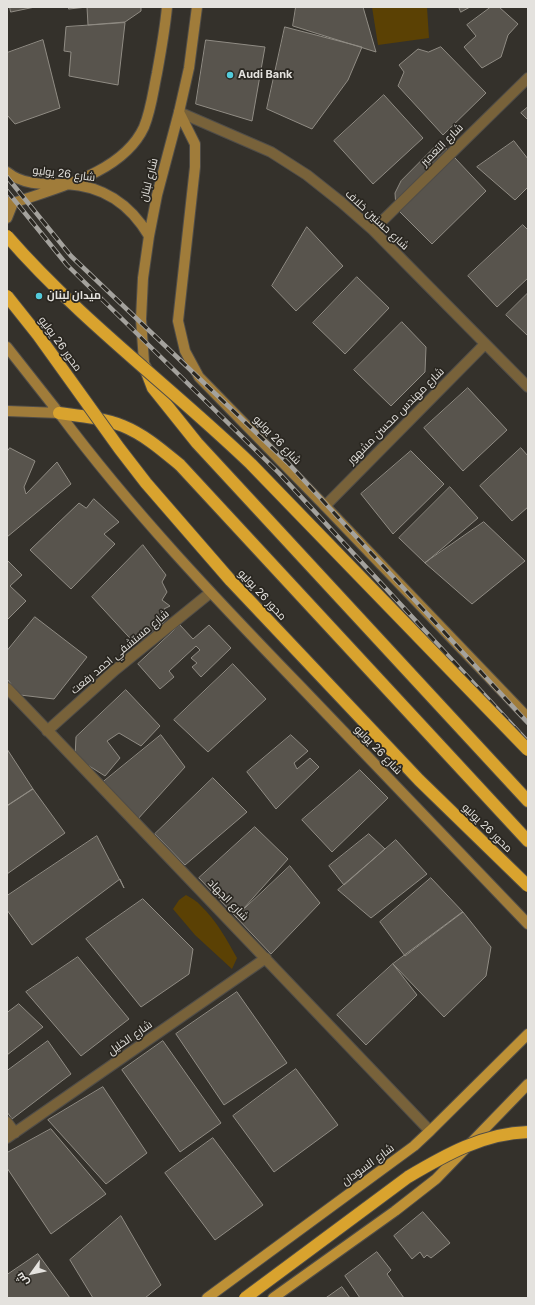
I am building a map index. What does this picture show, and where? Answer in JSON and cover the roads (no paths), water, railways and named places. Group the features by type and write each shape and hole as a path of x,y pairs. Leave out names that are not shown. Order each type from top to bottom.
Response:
{"highway":[{"path":"7,236 63,295 220,434 251,464 528,750"},
{"name":"محور 26 يوليو","path":"7,296 38,335 146,483 230,582 420,780 528,886"},
{"path":"144,362 153,388 197,443 528,801"},
{"path":"59,413 95,418 124,426 153,443 180,465 528,841"},
{"path":"244,1298 408,1177 431,1163 474,1142 514,1133 528,1132"}],"main road":[{"path":"7,218 10,203 67,184 96,172 124,154 135,141 143,128 151,106 166,23 167,7"},
{"name":"شارع لبنان","path":"144,362 141,319 143,278 149,236 157,195 189,68 197,7"},
{"name":"شارع 26 يوليو","path":"179,112 195,144 195,167 178,321 185,351 199,378 325,506 528,718"},
{"name":"شارع 26 يوليو","path":"7,172 23,181 45,184 67,184 96,189 110,195 132,213 149,236"},
{"name":"شارع 26 يوليو","path":"7,347 79,439 151,527 210,593 528,924"},
{"path":"7,411 59,413"},
{"name":"شارع السودان","path":"207,1298 397,1159 430,1131 528,1034"},
{"path":"274,1298 396,1211 436,1179 528,1084"}],"street":[{"name":"شارع التعمير","path":"373,230 528,78"},
{"name":"شارع حسنين خلاف","path":"179,112 271,152 313,180 341,202 373,230 528,387"},
{"name":"شارع مهندس محسن مشهور","path":"325,506 485,344"},
{"name":"شارع مستشفي احمد رفعت","path":"47,731 114,670 210,593"},
{"name":"شارع الجهاد","path":"7,688 430,1131"},
{"name":"شارع الخليل","path":"11,1136 266,958"},
{"path":"7,1122 11,1136"}],"railway":[{"path":"7,177 71,256 288,463 528,723"},
{"path":"7,191 67,265 279,473 528,742"}],"place":[{"name":"Audi Bank","path":"230,75"},
{"name":"ميدان لبنان","path":"39,296"}]}
